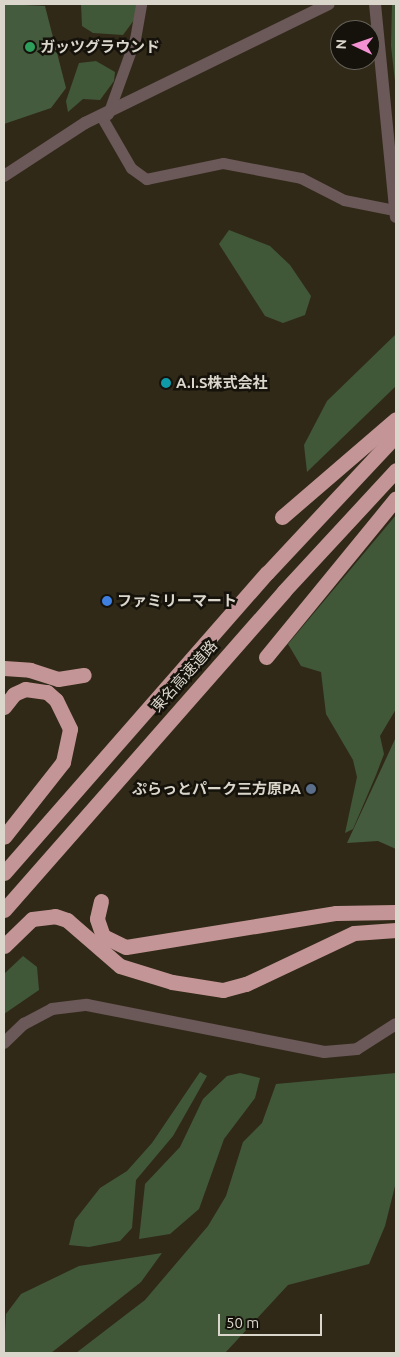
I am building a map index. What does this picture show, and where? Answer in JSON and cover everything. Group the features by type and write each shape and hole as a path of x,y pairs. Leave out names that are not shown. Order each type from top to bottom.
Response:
{"highway":[{"path":"282,517 396,419"},
{"name":"東名高速道路","path":"4,873 267,573 396,436"},
{"name":"東名高速道路","path":"4,910 277,598 396,470"},
{"path":"266,657 396,498"},
{"path":"4,668 30,670 58,679 84,675"},
{"path":"4,707 14,694 25,689 47,692 56,700 70,729 63,762 4,837"},
{"path":"101,901 97,919 103,936 126,947 336,913 396,912"},
{"path":"4,946 32,918 55,916 68,920 120,966 172,982 223,990 246,984 354,933 396,930"}],"street":[{"path":"105,115 128,62 142,4"},
{"path":"4,176 65,134 329,4"},
{"path":"105,115 132,168 146,179 223,163 300,178 344,200 395,214 375,4"},
{"path":"4,1043 24,1024 52,1009 87,1005 250,1037 340,1052 372,1043 396,1024"}],"green space":[{"name":"ガッツグラウンド","path":"4,4 45,6 66,88 51,108 4,124"},
{"path":"81,4 137,4 134,20 123,35 93,33 82,26"},
{"path":"392,4 396,4 396,90 391,46"},
{"path":"96,61 115,72 114,81 100,100 83,99 68,112 66,101 79,63"},
{"path":"229,230 270,246 290,265 311,296 305,315 283,323 265,316 219,244"},
{"path":"396,334 396,386 307,472 304,445 327,401"},
{"path":"396,515 396,709 380,736 384,754 376,775 353,829 345,833 357,777 353,760 326,714 321,672 301,666 288,644"},
{"path":"396,737 396,849 378,841 347,843"},
{"path":"23,956 37,967 39,990 4,1014 4,974"},
{"path":"200,1072 207,1076 173,1136 136,1180 132,1228 120,1241 89,1247 69,1245 75,1220 100,1188 127,1171 152,1143"},
{"path":"240,1073 260,1078 255,1098 224,1139 199,1209 170,1234 139,1239 145,1184 180,1147 203,1099 227,1076"},
{"path":"396,1073 396,1182 385,1226 369,1264 288,1285 225,1353 76,1353 145,1300 208,1226 226,1196 243,1142 262,1123 276,1084"},
{"path":"162,1253 141,1282 51,1353 4,1353 6,1314 21,1294 79,1266"}],"place":[{"name":"ガッツグラウンド","path":"30,47"},
{"name":"A.I.S株式会社","path":"166,383"},
{"name":"ファミリーマート","path":"107,601"},
{"name":"ぷらっとパーク三方原PA","path":"311,789"}]}
